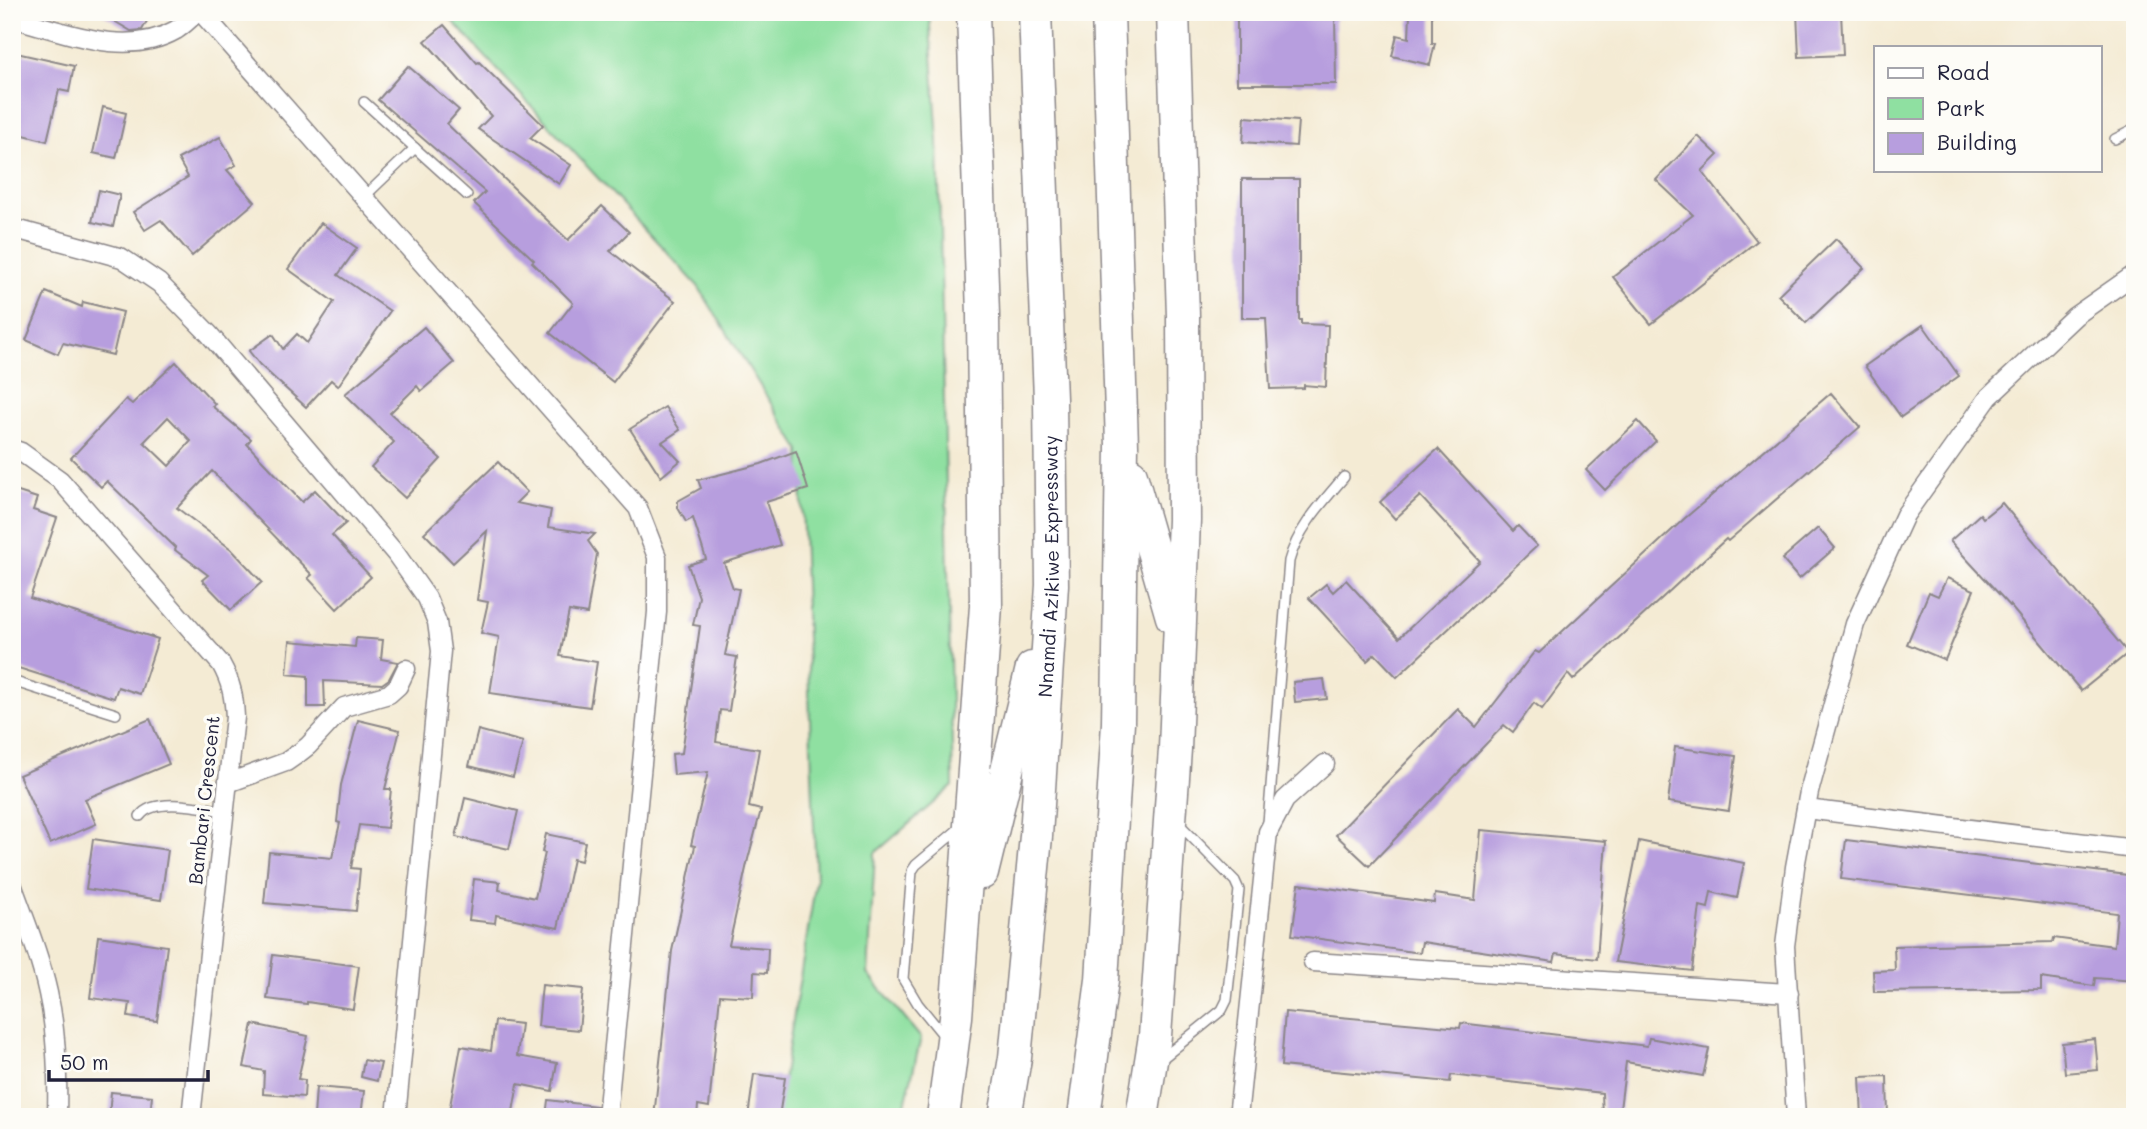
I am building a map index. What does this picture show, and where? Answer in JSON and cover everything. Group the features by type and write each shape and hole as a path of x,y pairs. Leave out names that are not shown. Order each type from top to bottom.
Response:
{"highway":[{"path":"943,1117 960,964 986,606 983,314 973,12"},
{"name":"Nnamdi Azikiwe Expressway","path":"1005,1117 1015,1058 1036,836 1052,585 1049,399 1035,12"},
{"path":"1084,1117 1102,980 1118,723 1122,445 1108,12"},
{"path":"1142,1117 1155,1035 1171,815 1184,520 1183,330 1172,12"},
{"path":"1122,445 1180,641"},
{"path":"960,964 1052,585"}],"street":[{"path":"12,18 121,43 145,42 177,29 199,12 638,508 657,557 657,612 607,1117"},
{"path":"12,228 122,258 159,283 209,334 348,495 396,554 427,598 437,622 441,651 396,1117"},
{"path":"1796,1117 1785,946 1806,809 1855,624 1905,514 1989,397 2075,316 2135,274"},
{"name":"Bambari Crescent","path":"12,449 21,452 60,480 221,664 234,695 235,717 191,1117"},
{"path":"228,783 286,762 309,746 344,707 394,691 406,669"},
{"path":"1238,1117 1268,831 1285,800 1325,764"},
{"path":"1806,809 2135,849"},
{"path":"12,884 20,927 48,993 58,1064 57,1117"},
{"path":"1313,962 1789,993"}],"lane":[{"path":"364,102 467,195"},
{"path":"2115,139 2135,129"},
{"path":"364,197 415,148"},
{"path":"1268,831 1289,561 1293,543 1301,529 1344,477"},
{"path":"12,681 116,714"},
{"path":"140,816 145,809 154,806 186,806 225,811"},
{"path":"1150,1069 1222,1010 1227,1000 1239,890 1236,881 1171,815"},
{"path":"953,1045 918,1004 903,979 912,871 971,819"}],"green space":[{"path":"444,12 929,12 938,141 953,786 875,853 868,974 921,1038 902,1117 777,1117 816,881 800,450 698,286"}],"building":[{"path":"99,12 152,12 142,30 131,31"},
{"path":"1237,12 1335,12 1336,84 1237,84"},
{"path":"1797,12 1841,12 1843,55 1799,57"},
{"path":"1410,15 1432,15 1432,43 1435,43 1430,65 1392,56 1397,35 1409,38"},
{"path":"444,25 477,63 543,125 530,138 571,165 559,184 478,129 491,116 425,41"},
{"path":"12,52 74,66 69,92 59,90 47,141 12,132"},
{"path":"408,66 459,110 447,124 568,240 602,206 629,232 610,251 675,301 613,382 550,333 573,303 532,262 534,260 474,203 485,192 378,100"},
{"path":"103,107 126,113 116,158 93,153"},
{"path":"1245,117 1298,121 1296,146 1243,142"},
{"path":"1698,136 1718,155 1702,171 1757,241 1651,324 1613,277 1693,215 1656,180"},
{"path":"220,137 236,165 227,170 255,202 192,256 161,220 145,230 133,212 188,177 178,159"},
{"path":"1242,179 1299,179 1299,320 1301,324 1328,325 1326,387 1304,385 1304,388 1270,389 1266,318 1242,318"},
{"path":"99,190 120,195 113,227 92,222"},
{"path":"321,223 357,248 338,275 390,311 338,386 331,380 306,407 260,365 249,351 273,334 283,349 297,334 307,343 334,302 288,269"},
{"path":"1836,239 1864,268 1806,323 1778,295"},
{"path":"46,292 82,307 83,302 123,312 113,355 63,343 58,354 26,340"},
{"path":"1923,325 1959,376 1901,417 1865,366"},
{"path":"424,327 454,363 421,391 417,386 390,413 441,459 405,498 371,467 394,442 345,394"},
{"path":"176,362 215,404 212,406 251,439 247,444 302,502 315,490 346,523 332,535 371,577 337,609 308,578 312,575 212,471 177,508 231,549 262,582 231,610 202,580 208,575 175,550 176,548 107,481 101,487 71,458 126,399 132,404","holes":["168,417 191,441 169,466 144,442"]},
{"path":"1831,393 1860,427 1728,541 1726,539 1573,680 1568,674 1542,709 1534,703 1513,732 1504,725 1369,866 1336,835 1458,709 1476,727 1535,651 1539,653 1684,519"},
{"path":"665,407 680,430 662,442 680,461 661,477 630,429"},
{"path":"1638,421 1656,441 1605,490 1586,470"},
{"path":"1438,449 1513,531 1518,526 1537,546 1397,677 1375,654 1367,661 1309,598 1326,584 1333,592 1346,580 1399,638 1480,561 1420,496 1395,519 1380,502"},
{"path":"796,451 808,489 766,502 780,545 724,563 733,588 739,589 725,655 737,657 729,711 720,710 716,742 759,749 749,807 761,810 729,945 768,948 767,973 754,972 753,997 720,995 709,1107 698,1105 697,1117 654,1117 672,951 695,846 691,845 708,772 674,775 672,754 682,753 700,626 693,625 699,597 688,565 706,559 693,518 686,522 678,508 678,501 701,488 698,480 761,464"},
{"path":"498,462 527,492 516,503 551,510 548,527 595,534 588,541 597,554 587,614 569,611 560,656 597,662 590,707 490,693 499,637 481,633 488,602 477,600 487,531 453,563 424,533"},
{"path":"12,490 37,498 33,510 57,518 30,598 158,639 140,694 118,687 114,698 12,666"},
{"path":"2002,503 2128,653 2081,691 2012,608 1950,541 1980,514 1983,518"},
{"path":"1818,528 1835,548 1799,579 1782,559"},
{"path":"1947,578 1974,590 1945,660 1907,644 1929,592 1938,596"},
{"path":"356,638 383,640 381,659 398,662 389,679 382,684 324,681 325,707 308,707 308,676 287,674 290,641 355,647"},
{"path":"1324,679 1327,699 1295,702 1293,682"},
{"path":"150,719 169,764 85,799 96,824 50,844 19,775"},
{"path":"358,720 400,730 385,789 391,789 387,828 359,825 351,868 360,869 356,911 264,903 269,852 332,858 340,823 337,822 341,785"},
{"path":"478,730 523,742 513,777 469,766"},
{"path":"1675,747 1736,756 1729,811 1668,802"},
{"path":"465,798 518,811 509,849 456,837"},
{"path":"1481,830 1606,841 1597,959 1556,954 1554,962 1422,942 1420,953 1292,935 1299,884 1434,903 1435,894 1475,900"},
{"path":"546,834 585,842 581,861 573,859 558,928 496,915 495,923 469,920 474,879 500,882 499,890 535,898 545,853 542,852"},
{"path":"93,839 168,850 161,900 86,889"},
{"path":"1846,840 2135,876 2135,981 2095,978 2094,986 2041,978 2041,990 1874,992 1873,971 1895,970 1894,946 2053,942 2054,938 2114,946 2117,913 1841,879"},
{"path":"1639,841 1744,863 1737,898 1711,892 1708,908 1700,906 1692,971 1615,962"},
{"path":"98,936 167,946 157,1021 128,1017 130,1003 90,998"},
{"path":"273,955 359,966 353,1009 267,999"},
{"path":"542,985 583,989 579,1030 538,1026"},
{"path":"1285,1012 1460,1028 1461,1023 1647,1046 1649,1038 1709,1049 1703,1076 1626,1062 1619,1117 1603,1117 1602,1093 1451,1075 1450,1082 1281,1066"},
{"path":"495,1021 521,1024 517,1056 557,1063 552,1091 518,1084 512,1117 448,1117 461,1046 491,1051"},
{"path":"253,1024 308,1036 298,1079 305,1080 304,1097 263,1094 264,1071 244,1067"},
{"path":"2095,1039 2098,1070 2065,1073 2062,1043"},
{"path":"364,1060 381,1063 377,1081 361,1077"},
{"path":"754,1074 785,1078 779,1117 748,1117"},
{"path":"1887,1076 1888,1117 1862,1117 1860,1077"},
{"path":"316,1087 364,1091 361,1117 314,1117"},
{"path":"111,1092 152,1096 150,1117 109,1117"},
{"path":"548,1100 597,1106 596,1117 546,1117"}]}
